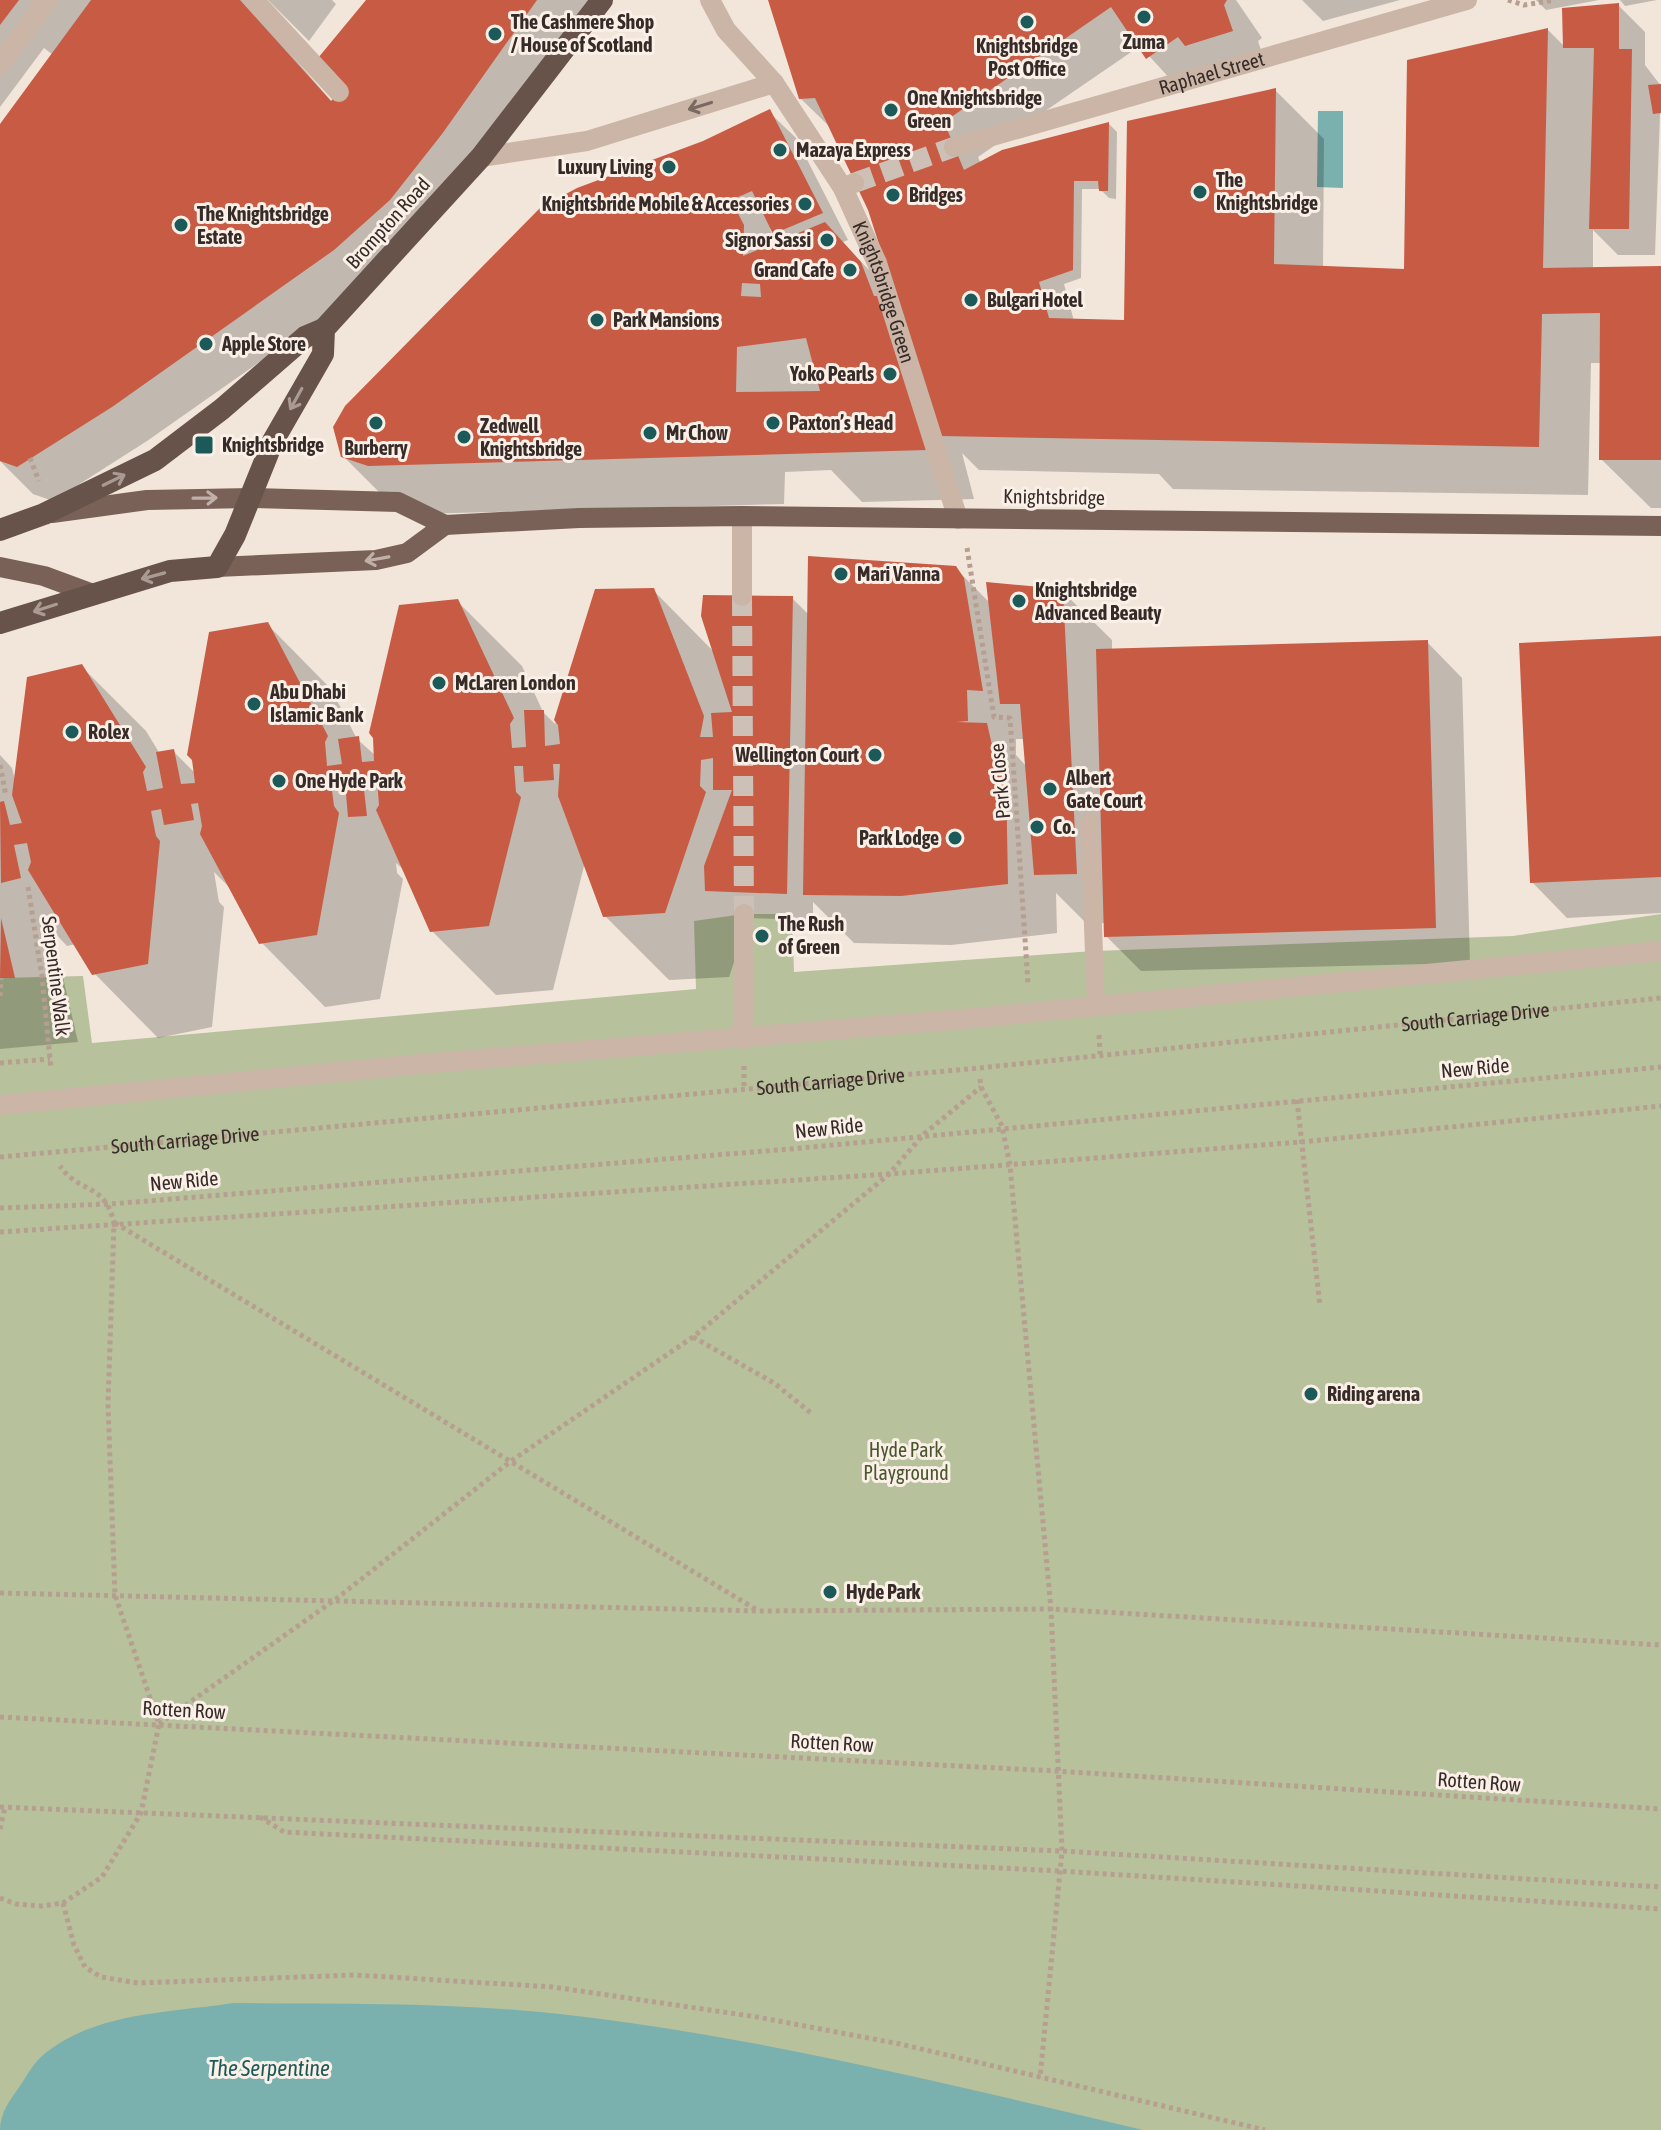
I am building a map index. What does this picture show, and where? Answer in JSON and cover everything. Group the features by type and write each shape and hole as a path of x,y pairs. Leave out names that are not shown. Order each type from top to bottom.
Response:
{"highway":[{"name":"Brompton Road","path":"251,498 273,441 323,354 324,329 481,157 602,0"},
{"name":"Knightsbridge","path":"0,530 44,514 155,460 232,401 305,337 324,329"},
{"path":"0,623 170,571 217,567 251,498"}],"main road":[{"name":"Knightsbridge","path":"44,514 147,500 251,498 398,502 445,525 579,518 742,516 1661,526"},
{"path":"217,567 376,560 407,553 445,525"},
{"path":"0,567 44,576 90,593"}],"street":[{"path":"0,64 47,0"},
{"path":"254,0 339,92"},
{"name":"Knightsbridge Green","path":"710,0 726,30 774,83 849,186 877,263 958,519"},
{"name":"Raphael Street","path":"954,147 1467,0"},
{"path":"481,157 587,141 774,83"},
{"path":"742,516 742,596"},
{"path":"744,914 744,1039"},
{"path":"0,1105 420,1064 744,1039 1661,951"}],"lane":[{"path":"1089,822 1096,1005"}],"path":[{"path":"1508,0 1524,5 1555,0"},
{"path":"30,458 39,481"},
{"name":"Park Close","path":"958,519 972,565 994,717 1010,718 1030,1012"},
{"path":"0,765 6,796"},
{"name":"Serpentine Walk","path":"28,887 51,1069"},
{"path":"0,996 1,978"},
{"name":"South Carriage Drive","path":"0,1157 979,1068 1661,998"},
{"path":"0,1063 50,1059"},
{"name":"New Ride","path":"0,1208 110,1204 790,1149 1002,1126 1661,1067"},
{"path":"980,1079 981,1087 1002,1126 1010,1165 1051,1609 1062,1851 1040,2078"},
{"path":"159,1724 336,1599 511,1461 693,1337 889,1174 924,1134 981,1087"},
{"path":"1297,1100 1320,1306"},
{"path":"0,1232 1010,1165 1301,1142 1661,1106"},
{"path":"0,1898 41,1906 63,1903 102,1877 141,1813 159,1724 115,1595 108,1405 114,1223 110,1204 96,1190 68,1179 60,1166"},
{"path":"114,1223 759,1611"},
{"path":"693,1337 774,1383 811,1413"},
{"path":"0,1593 759,1611 1051,1609 1661,1645"},
{"name":"Rotten Row","path":"0,1717 1056,1771 1661,1809"},
{"path":"0,1829 2,1807 1062,1851 1661,1887"},
{"path":"259,1816 284,1832 1060,1871 1661,1909"},
{"path":"63,1903 74,1945 85,1967 101,1977 138,1983 355,1975 553,1987 757,2017 900,2044 1265,2130"}],"green space":[{"name":"Hyde Park","path":"744,914 792,914 794,972 1094,951 1513,936 1661,914 1661,2130 0,2130 0,978 83,976 92,1043 696,989 694,921"}],"water":[{"path":"1318,111 1343,111 1343,188 1317,187"},
{"name":"The Serpentine","path":"233,2003 479,2007 634,2023 853,2063 1143,2130 0,2130 6,2107 32,2067 61,2042 84,2031 132,2017"}],"building":[{"path":"0,0 19,0 0,25"},
{"name":"The Knightsbridge Estate","path":"91,0 240,0 331,101 339,92 318,58 366,0 537,0 442,134 390,200 334,250 112,407 17,467 0,461 0,124"},
{"path":"768,0 1227,0 1224,5 1233,31 1185,46 1178,37 1146,59 1111,7 944,122 964,170 1002,150 1109,122 1108,191 1099,191 1098,181 1074,181 1073,270 1039,282 1049,318 1124,320 1127,121 1276,88 1274,264 1404,269 1407,60 1548,28 1543,268 1661,266 1661,460 1599,460 1600,313 1542,314 1539,447 941,436 868,210 815,98 799,99"},
{"path":"1619,3 1619,49 1632,49 1629,229 1589,229 1594,48 1563,48 1562,8"},
{"path":"1661,84 1661,113 1653,114 1648,85"},
{"name":"Park Mansions","path":"770,109 823,213 773,234 752,191 731,200 744,225 743,256 825,222 861,262 874,296 884,296 927,450 368,466 341,457 333,427 345,406 540,208 577,188 703,141","holes":["742,283 760,284 761,297 741,296","806,338 820,391 736,392 737,347"]},
{"name":"Wellington Court","path":"808,556 956,566 964,578 983,691 967,690 968,721 956,722 987,723 999,776 1006,776 1008,884 901,896 803,895"},
{"name":"Albert Gate Court","path":"986,582 1063,589 1077,874 1034,875 1020,704 1000,704"},
{"name":"One Hyde Park","path":"654,588 704,716 700,737 713,737 711,713 732,712 701,616 703,595 793,596 787,894 705,891 704,866 732,790 713,790 713,758 701,760 700,786 706,792 665,913 603,917 558,796 560,764 553,764 554,780 524,782 523,766 514,766 516,792 521,797 489,926 430,932 376,810 379,805 377,779 363,781 367,816 348,817 345,782 331,783 334,806 339,813 317,935 259,944 200,834 202,826 198,803 191,804 194,820 164,825 161,809 151,811 160,841 148,964 92,975 28,870 31,862 27,843 14,845 21,878 1,883 0,802 4,801 10,825 22,823 12,795 27,677 82,664 146,767 143,772 147,791 163,788 156,752 174,749 181,784 195,783 192,760 187,755 209,632 268,622 328,736 325,742 327,766 342,764 338,739 359,736 362,762 374,761 373,738 369,733 399,605 458,599 514,718 510,724 512,748 526,747 524,710 544,710 545,746 560,744 558,725 554,720 595,589"},
{"path":"1661,636 1661,877 1530,883 1519,643"},
{"path":"1428,640 1436,928 1104,937 1096,649"},
{"path":"1,918 15,978 0,978"}],"tunnel":[{"path":"854,183 954,147"},
{"path":"742,596 744,914"}],"place":[{"name":"Zuma","path":"1144,17"},
{"name":"Knightsbridge Post Office","path":"1027,22"},
{"name":"The Cashmere Shop / House of Scotland","path":"495,34"},
{"name":"One Knightsbridge Green","path":"891,110"},
{"name":"Mazaya Express","path":"780,150"},
{"name":"Luxury Living","path":"669,167"},
{"name":"The Knightsbridge","path":"1200,192"},
{"name":"Bridges","path":"893,195"},
{"name":"Knightsbride Mobile & Accessories","path":"805,204"},
{"name":"The Knightsbridge Estate","path":"181,225"},
{"name":"Signor Sassi","path":"827,240"},
{"name":"Grand Cafe","path":"850,270"},
{"name":"Bulgari Hotel","path":"971,300"},
{"name":"Park Mansions","path":"597,320"},
{"name":"Apple Store","path":"206,344"},
{"name":"Yoko Pearls","path":"890,374"},
{"name":"Burberry","path":"376,423"},
{"name":"Paxton’s Head","path":"773,423"},
{"name":"Mr Chow","path":"650,433"},
{"name":"Zedwell Knightsbridge","path":"464,437"},
{"name":"Knightsbridge","path":"204,445"},
{"name":"Mari Vanna","path":"841,574"},
{"name":"Knightsbridge Advanced Beauty","path":"1019,601"},
{"name":"McLaren London","path":"439,683"},
{"name":"Abu Dhabi Islamic Bank","path":"254,704"},
{"name":"Rolex","path":"72,732"},
{"name":"Wellington Court","path":"875,755"},
{"name":"One Hyde Park","path":"279,781"},
{"name":"Albert Gate Court","path":"1050,789"},
{"name":"Co.","path":"1037,827"},
{"name":"Park Lodge","path":"955,838"},
{"name":"The Rush of Green","path":"762,936"},
{"name":"Riding arena","path":"1311,1394"},
{"name":"Hyde Park","path":"830,1592"}],"park label":[{"name":"Hyde Park Playground","path":"906,1462"}]}
